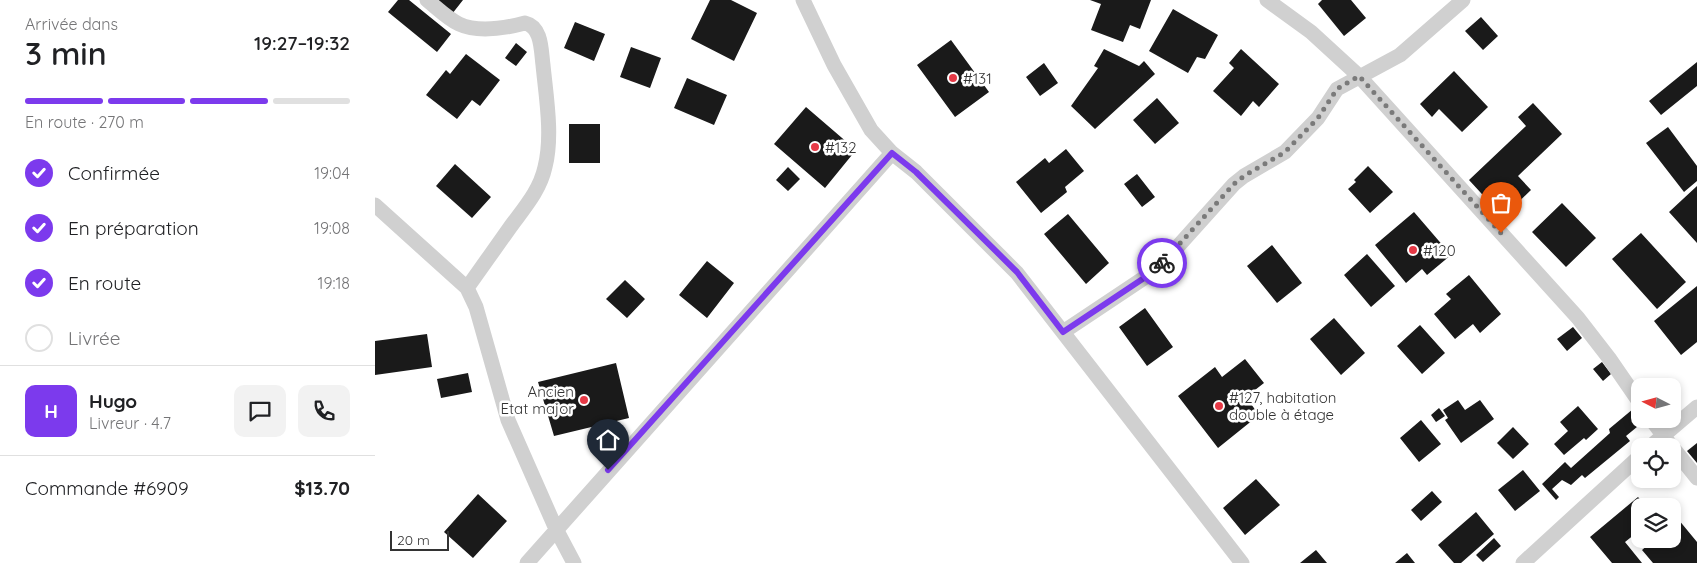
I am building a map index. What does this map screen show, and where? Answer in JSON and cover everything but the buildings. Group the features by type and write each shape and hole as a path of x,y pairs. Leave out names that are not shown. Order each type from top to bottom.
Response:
{"street":[{"path":"427,0 457,24 469,28 479,29 525,23 532,24 540,43 547,108 548,144 545,167 537,191 467,288"},
{"path":"803,0 834,65 871,130 892,153 916,172 1017,272 1241,563"},
{"path":"1267,0 1311,32 1359,76 1578,318 1631,390"},
{"path":"1063,332 1144,278 1163,263 1234,184 1285,152 1318,118 1337,89 1399,55 1463,0"},
{"path":"527,563 892,153"},
{"path":"375,205 467,288 476,307 507,420 556,529 575,563"},
{"path":"1673,438 1697,407"},
{"path":"1681,458 1697,478"},
{"path":"1523,563 1631,464"}],"way so far":[{"path":"1162,263 1234,184 1285,152 1318,118 1337,89 1359,76 1501,233"}],"place":[{"name":"#131","path":"953,78"},
{"name":"#132","path":"815,147"},
{"name":"#120","path":"1413,250"},
{"name":"Ancien Etat major","path":"584,400"},
{"name":"#127, habitation double à étage","path":"1219,406"}],"route":[{"path":"608,470 892,153 916,172 1017,272 1063,332 1144,278 1162,263"}]}
